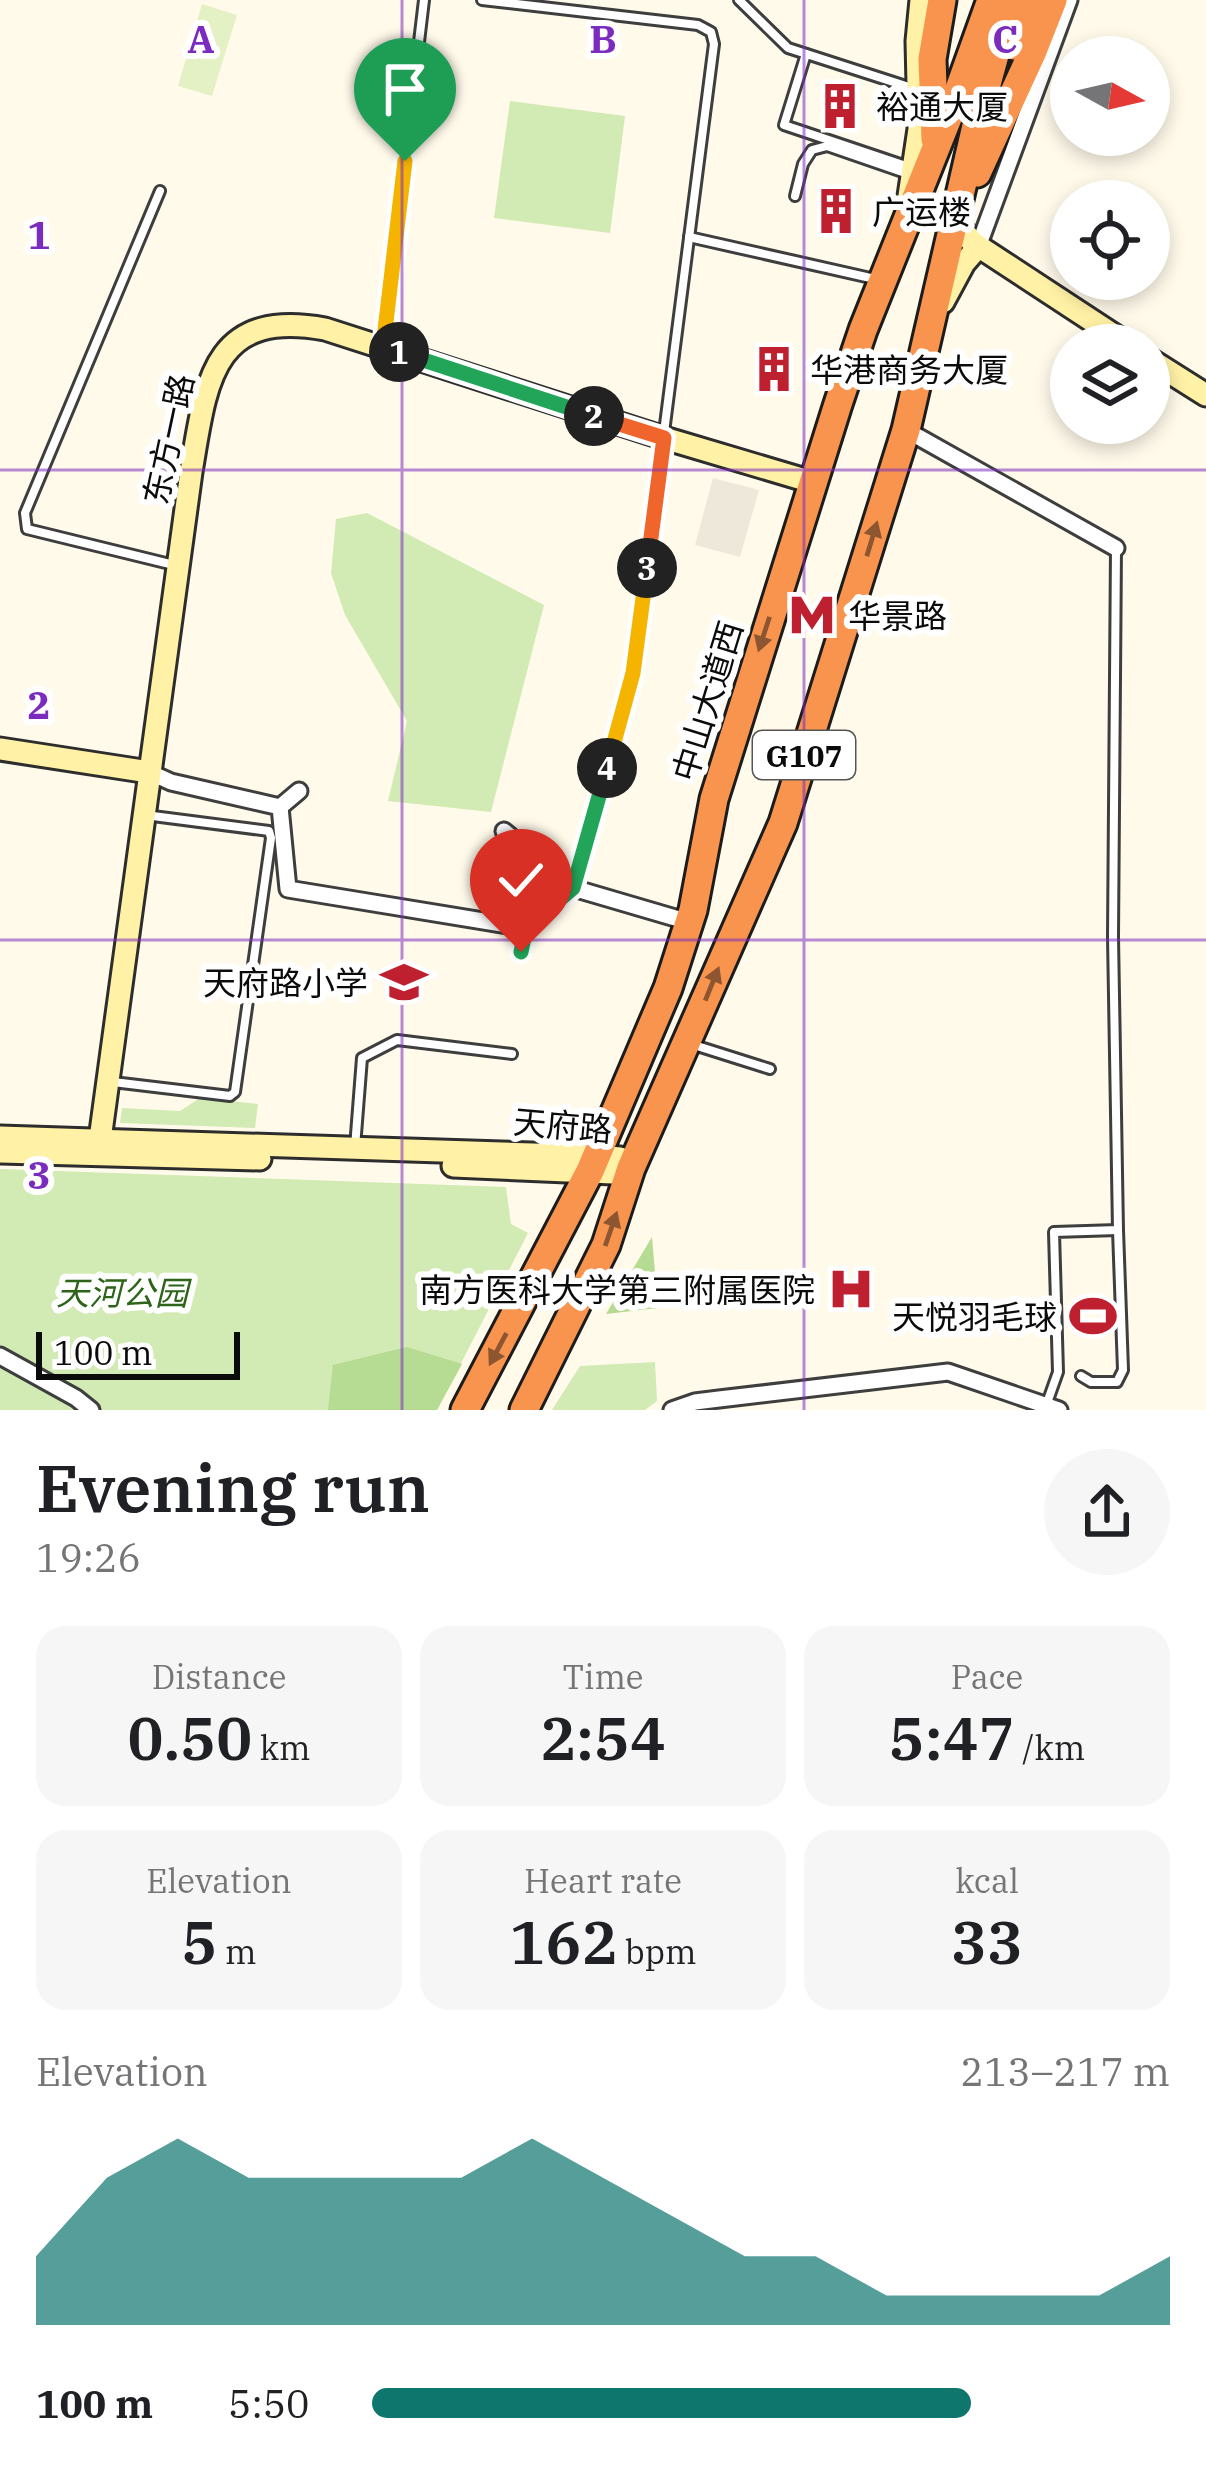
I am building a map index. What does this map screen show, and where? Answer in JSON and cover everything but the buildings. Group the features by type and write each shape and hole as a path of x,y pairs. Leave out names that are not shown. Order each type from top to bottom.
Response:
{"highway":[{"path":"936,149 932,59 942,0"},
{"name":"中山大道西","path":"465,1410 593,1163 668,988 689,922 714,799 812,482 853,358 991,0"},
{"name":"G107","path":"524,1410 606,1245 632,1168 783,824 907,430 1010,0"},
{"path":"955,220 1050,4"}],"street":[{"path":"904,228 919,129 916,41 920,0"},
{"path":"931,326 964,263 978,247 1050,4"},
{"path":"955,220 978,247 1097,324"},
{"name":"东方一路","path":"99,1147 201,416 210,376 221,357 252,332 274,325 312,327 812,482"},
{"path":"1170,371 1206,394"},
{"path":"907,430 1116,548"},
{"path":"0,749 149,772 171,782 280,807"},
{"path":"280,807 299,791"},
{"path":"280,807 288,889 526,928 576,889"},
{"path":"504,831 576,889 689,922"},
{"name":"天府路","path":"0,1137 99,1147 593,1163 620,1158 632,1168"},
{"name":"天府路","path":"0,1152 99,1147 355,1148 593,1163"},
{"path":"0,1356 91,1410"},
{"path":"672,1410 695,1402 948,1372 1053,1407"}],"lane":[{"path":"383,347 424,0"},
{"path":"482,0 698,25 711,32 714,44 633,673 576,889"},
{"path":"740,0 788,48 920,91"},
{"path":"806,53 784,125 913,172"},
{"path":"795,196 803,164 812,150 827,146 913,172"},
{"path":"160,190 25,513 27,529 178,566"},
{"path":"689,237 883,280"},
{"path":"1081,1376 1090,1382 1117,1382 1123,1370 1113,938 1116,548"},
{"path":"107,1082 230,1096 235,1092 271,838 268,831 143,815"},
{"path":"521,952 526,928"},
{"path":"355,1148 362,1058 397,1040 512,1054"},
{"path":"687,1043 770,1070"},
{"path":"1053,1407 1058,1372 1054,1232 1118,1230"}],"green space":[{"path":"202,4 237,15 212,96 178,86"},
{"path":"510,101 625,116 610,233 494,218"},
{"path":"367,513 544,605 491,812 388,801 407,721 345,615 331,573 336,519"},
{"path":"200,1098 258,1104 255,1128 120,1123 122,1108 180,1111"},
{"name":"天河公园","path":"0,1169 506,1187 511,1224 528,1233 437,1410 0,1410"},
{"path":"652,1237 658,1308 606,1314"},
{"path":"407,1347 462,1364 437,1410 328,1410 333,1365"},
{"path":"655,1362 657,1401 645,1410 552,1410 580,1366"}],"shaded area":[{"path":"713,478 759,490 740,557 695,545"}],"place":[{"name":"裕通大厦","path":"840,106"},
{"name":"广运楼","path":"836,211"},
{"name":"华港商务大厦","path":"774,369"},
{"name":"华景路","path":"812,615"},
{"name":"天府路小学","path":"404,982"},
{"name":"南方医科大学第三附属医院","path":"851,1289"},
{"name":"天悦羽毛球","path":"1093,1316"}],"route":[{"path":"405,161 383,347 664,438 633,673 573,888 526,928 521,952"}]}
